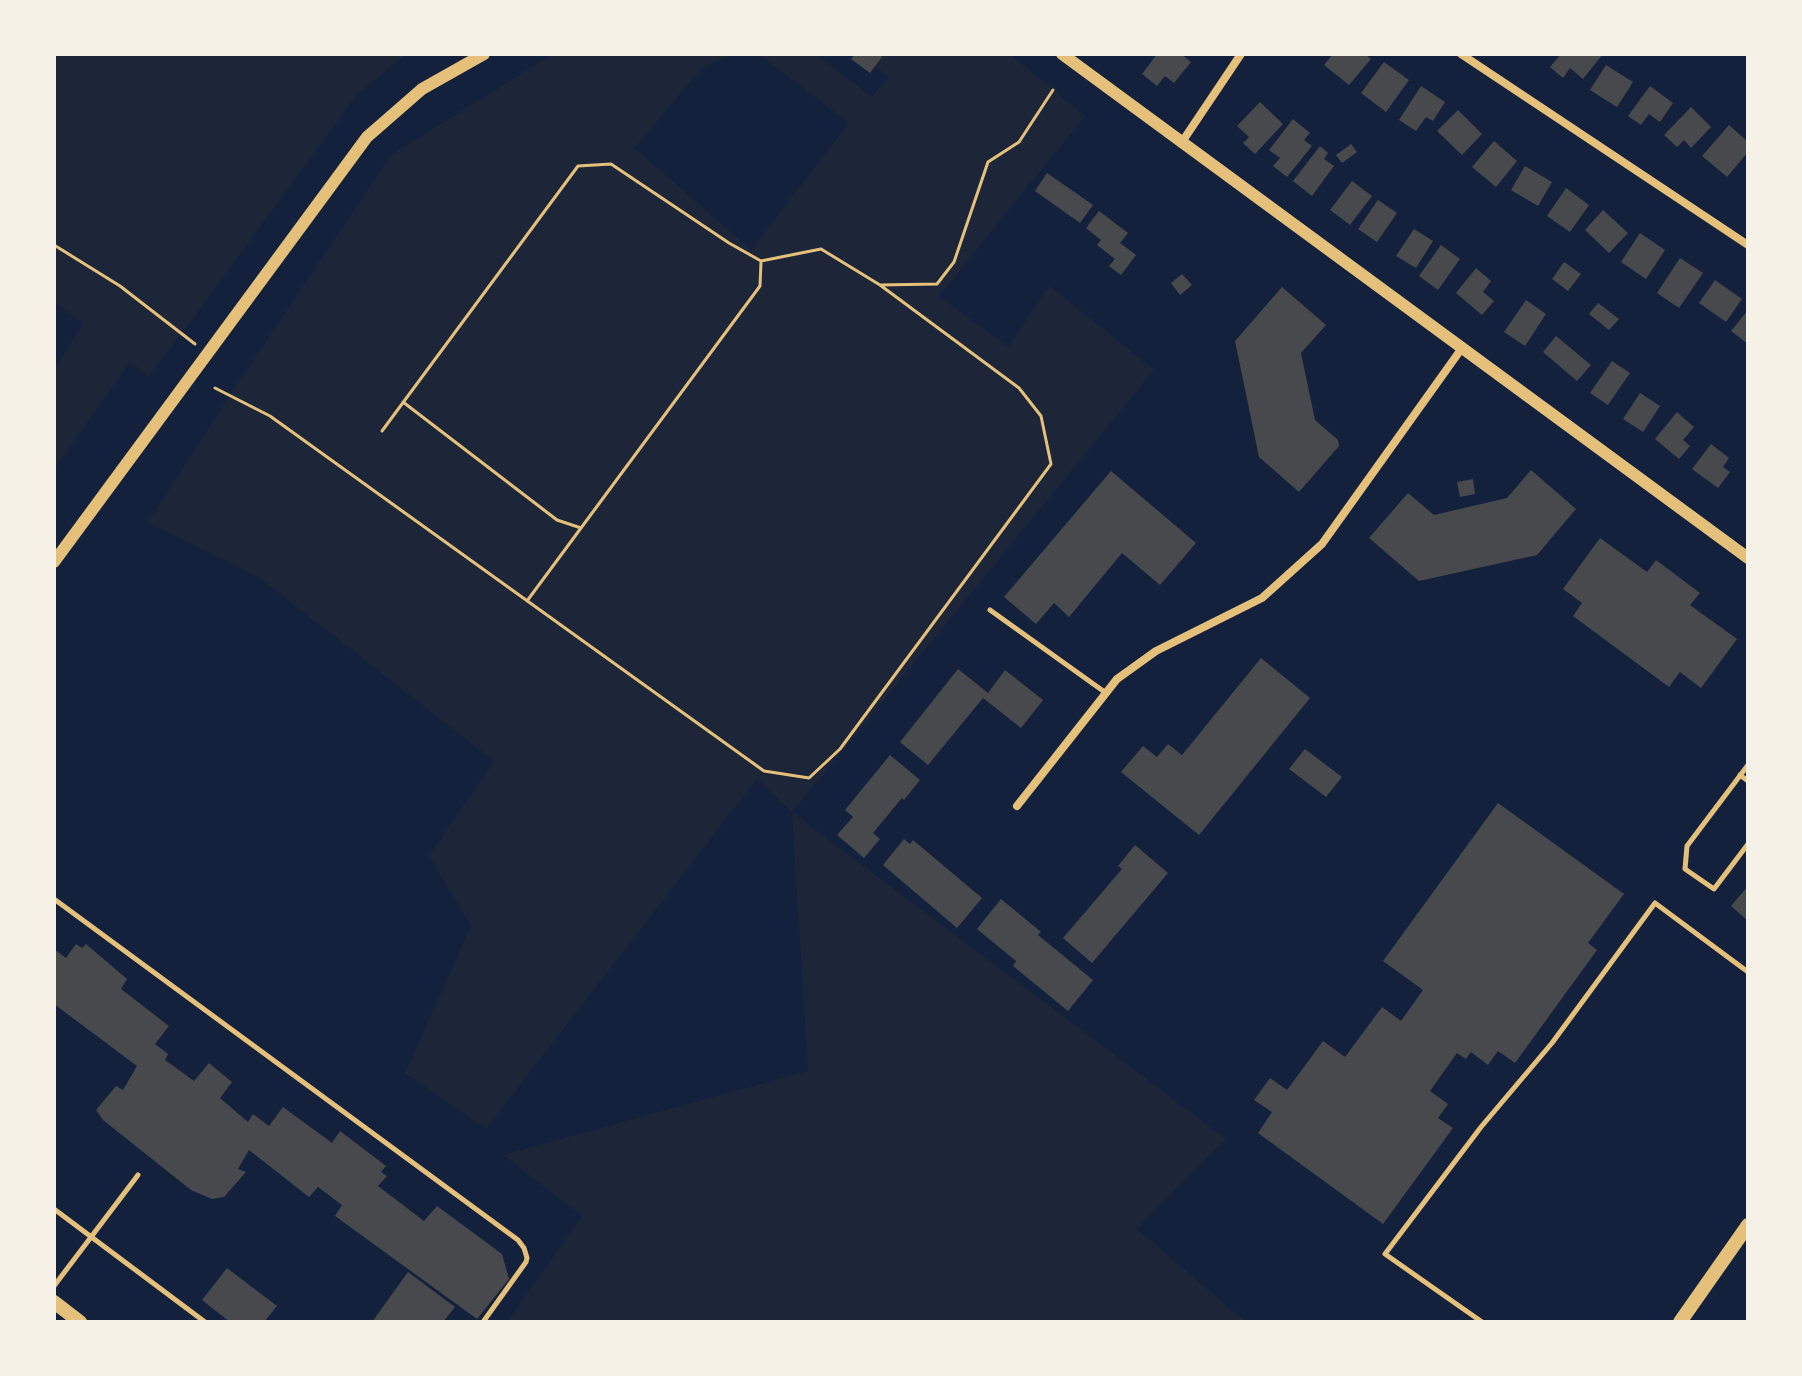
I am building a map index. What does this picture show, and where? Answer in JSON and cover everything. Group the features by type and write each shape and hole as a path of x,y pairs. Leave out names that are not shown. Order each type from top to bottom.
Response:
{"main road":[{"path":"1680,1322 1748,1225"},
{"path":"54,1302 80,1322"}],"street":[{"path":"54,562 367,137 422,89 484,54"},
{"path":"1062,54 1748,558"},
{"path":"1182,142 1241,54"},
{"path":"1461,54 1748,245"},
{"path":"1017,806 1117,679 1156,651 1262,598 1322,544 1462,348"}],"lane":[{"path":"990,610 1106,693"},
{"path":"1748,765 1687,846 1685,869 1714,889 1748,844"},
{"path":"1740,775 1748,781"},
{"path":"54,899 518,1240 524,1248 526,1262 483,1322"},
{"path":"1482,1322 1385,1254 1481,1127 1552,1043 1655,903 1748,972"},
{"path":"54,1286 138,1175"},
{"path":"54,1209 205,1322"}],"path":[{"path":"880,285 937,284 954,262 988,162 1019,142 1053,90"},
{"path":"215,388 270,416 764,771 809,778 840,749 1051,464 1041,416 1019,388 880,285 821,249 761,261 611,164 578,166 382,431"},
{"path":"54,245 120,286 207,355"},
{"path":"527,601 760,286 761,261"},
{"path":"403,402 557,520 581,528"}],"shaded area":[{"path":"54,54 406,54 356,96 149,376 130,362 54,470 54,370 83,324 54,302"},
{"path":"553,54 731,54 702,68 635,148 751,250 849,123 758,54 820,54 819,57 872,97 888,77 871,63 878,54 1010,54 1085,116 939,296 1008,347 1049,285 1154,370 792,812 757,779 486,1129 405,1073 471,926 429,856 494,761 257,576 147,523 391,155"},
{"path":"792,812 1226,1139 1137,1229 1246,1322 507,1322 582,1216 503,1155 808,1071"}],"building":[{"path":"855,54 878,54 882,57 870,73 851,59"},
{"path":"1157,54 1181,54 1191,62 1174,83 1165,76 1157,86 1142,74"},
{"path":"1333,54 1365,54 1371,59 1349,85 1324,65"},
{"path":"1561,54 1603,54 1583,79 1570,68 1563,78 1550,67"},
{"path":"1384,62 1409,80 1386,112 1361,93"},
{"path":"1606,65 1633,82 1617,107 1590,90"},
{"path":"1421,86 1445,102 1433,121 1426,117 1416,131 1399,120"},
{"path":"1650,86 1673,103 1660,122 1649,114 1641,125 1628,116"},
{"path":"1260,102 1283,124 1255,154 1243,143 1249,137 1237,126"},
{"path":"1691,107 1711,127 1691,148 1684,140 1677,147 1664,135"},
{"path":"1458,110 1482,134 1462,155 1437,131"},
{"path":"1293,119 1310,133 1304,140 1312,146 1287,177 1273,166 1280,158 1269,150"},
{"path":"1729,125 1748,142 1748,152 1727,177 1702,156"},
{"path":"1494,141 1517,161 1496,187 1472,167"},
{"path":"1351,144 1357,152 1342,163 1336,155"},
{"path":"1320,146 1328,153 1324,159 1334,166 1312,196 1293,181"},
{"path":"1525,166 1552,182 1538,206 1511,190"},
{"path":"1047,173 1093,205 1080,223 1035,191"},
{"path":"1352,181 1372,196 1350,225 1330,210"},
{"path":"1566,188 1589,205 1570,232 1547,216"},
{"path":"1378,200 1397,213 1377,242 1358,229"},
{"path":"1603,210 1628,233 1609,253 1585,230"},
{"path":"1099,211 1128,233 1120,243 1136,255 1121,275 1109,266 1115,259 1097,245 1101,240 1086,228"},
{"path":"1414,229 1433,241 1416,268 1396,256"},
{"path":"1640,233 1665,250 1646,279 1621,262"},
{"path":"1441,245 1460,259 1438,290 1419,276"},
{"path":"1680,258 1703,273 1679,308 1657,293"},
{"path":"1564,262 1581,274 1568,291 1552,279"},
{"path":"1476,268 1491,281 1483,292 1494,301 1482,315 1456,293"},
{"path":"1182,274 1192,285 1180,295 1171,283"},
{"path":"1715,280 1742,299 1726,322 1699,303"},
{"path":"1282,287 1326,325 1301,353 1315,420 1338,440 1339,446 1299,492 1259,457 1235,341"},
{"path":"1526,300 1546,314 1525,346 1504,332"},
{"path":"1598,303 1619,319 1609,330 1589,314"},
{"path":"1748,310 1748,344 1731,331"},
{"path":"1556,336 1591,365 1577,381 1543,352"},
{"path":"1612,361 1630,373 1608,405 1590,393"},
{"path":"1640,393 1660,406 1643,432 1623,419"},
{"path":"1677,412 1694,427 1683,440 1690,446 1679,459 1655,439"},
{"path":"1711,444 1729,458 1723,467 1730,472 1718,488 1692,469"},
{"path":"1531,470 1576,509 1537,555 1419,581 1369,538 1408,493 1434,515 1507,498"},
{"path":"1111,471 1196,543 1160,585 1122,553 1069,617 1054,603 1036,624 1004,597"},
{"path":"1473,479 1475,494 1460,497 1457,482"},
{"path":"1600,538 1647,572 1656,560 1700,593 1690,605 1737,639 1701,688 1680,672 1669,687 1573,616 1582,603 1563,589"},
{"path":"1261,658 1310,698 1199,835 1121,772 1143,746 1157,757 1168,744 1182,755"},
{"path":"958,669 988,693 1005,670 1043,700 1021,728 983,698 928,765 900,742"},
{"path":"1305,749 1342,777 1326,797 1289,769"},
{"path":"890,755 920,780 873,833 880,839 864,858 837,835 853,817 845,810"},
{"path":"1498,803 1624,894 1588,943 1597,950 1515,1063 1498,1051 1488,1065 1471,1052 1466,1059 1457,1053 1430,1091 1448,1104 1438,1118 1453,1128 1383,1224 1258,1133 1272,1112 1254,1100 1270,1078 1287,1090 1323,1041 1345,1057 1382,1007 1401,1021 1423,990 1383,961"},
{"path":"904,839 910,844 913,840 982,898 957,928 883,865"},
{"path":"1135,845 1168,873 1092,963 1063,938 1122,869 1118,866"},
{"path":"1748,886 1748,921 1731,906"},
{"path":"1001,899 1041,932 1038,935 1093,980 1068,1011 1013,966 1016,961 977,929"},
{"path":"76,944 82,948 86,944 127,979 121,989 169,1026 155,1044 168,1054 165,1060 194,1081 209,1063 232,1082 220,1098 248,1122 253,1114 269,1126 283,1107 332,1143 340,1131 386,1166 381,1172 387,1176 378,1186 424,1221 437,1206 502,1254 509,1279 477,1319 335,1216 342,1205 318,1187 309,1197 249,1150 238,1169 246,1172 224,1197 212,1199 191,1190 103,1120 96,1110 116,1086 123,1090 137,1066 54,1004 54,949 66,958"},
{"path":"227,1268 277,1306 264,1322 230,1322 202,1300"},
{"path":"408,1272 455,1307 443,1322 372,1322"}]}
